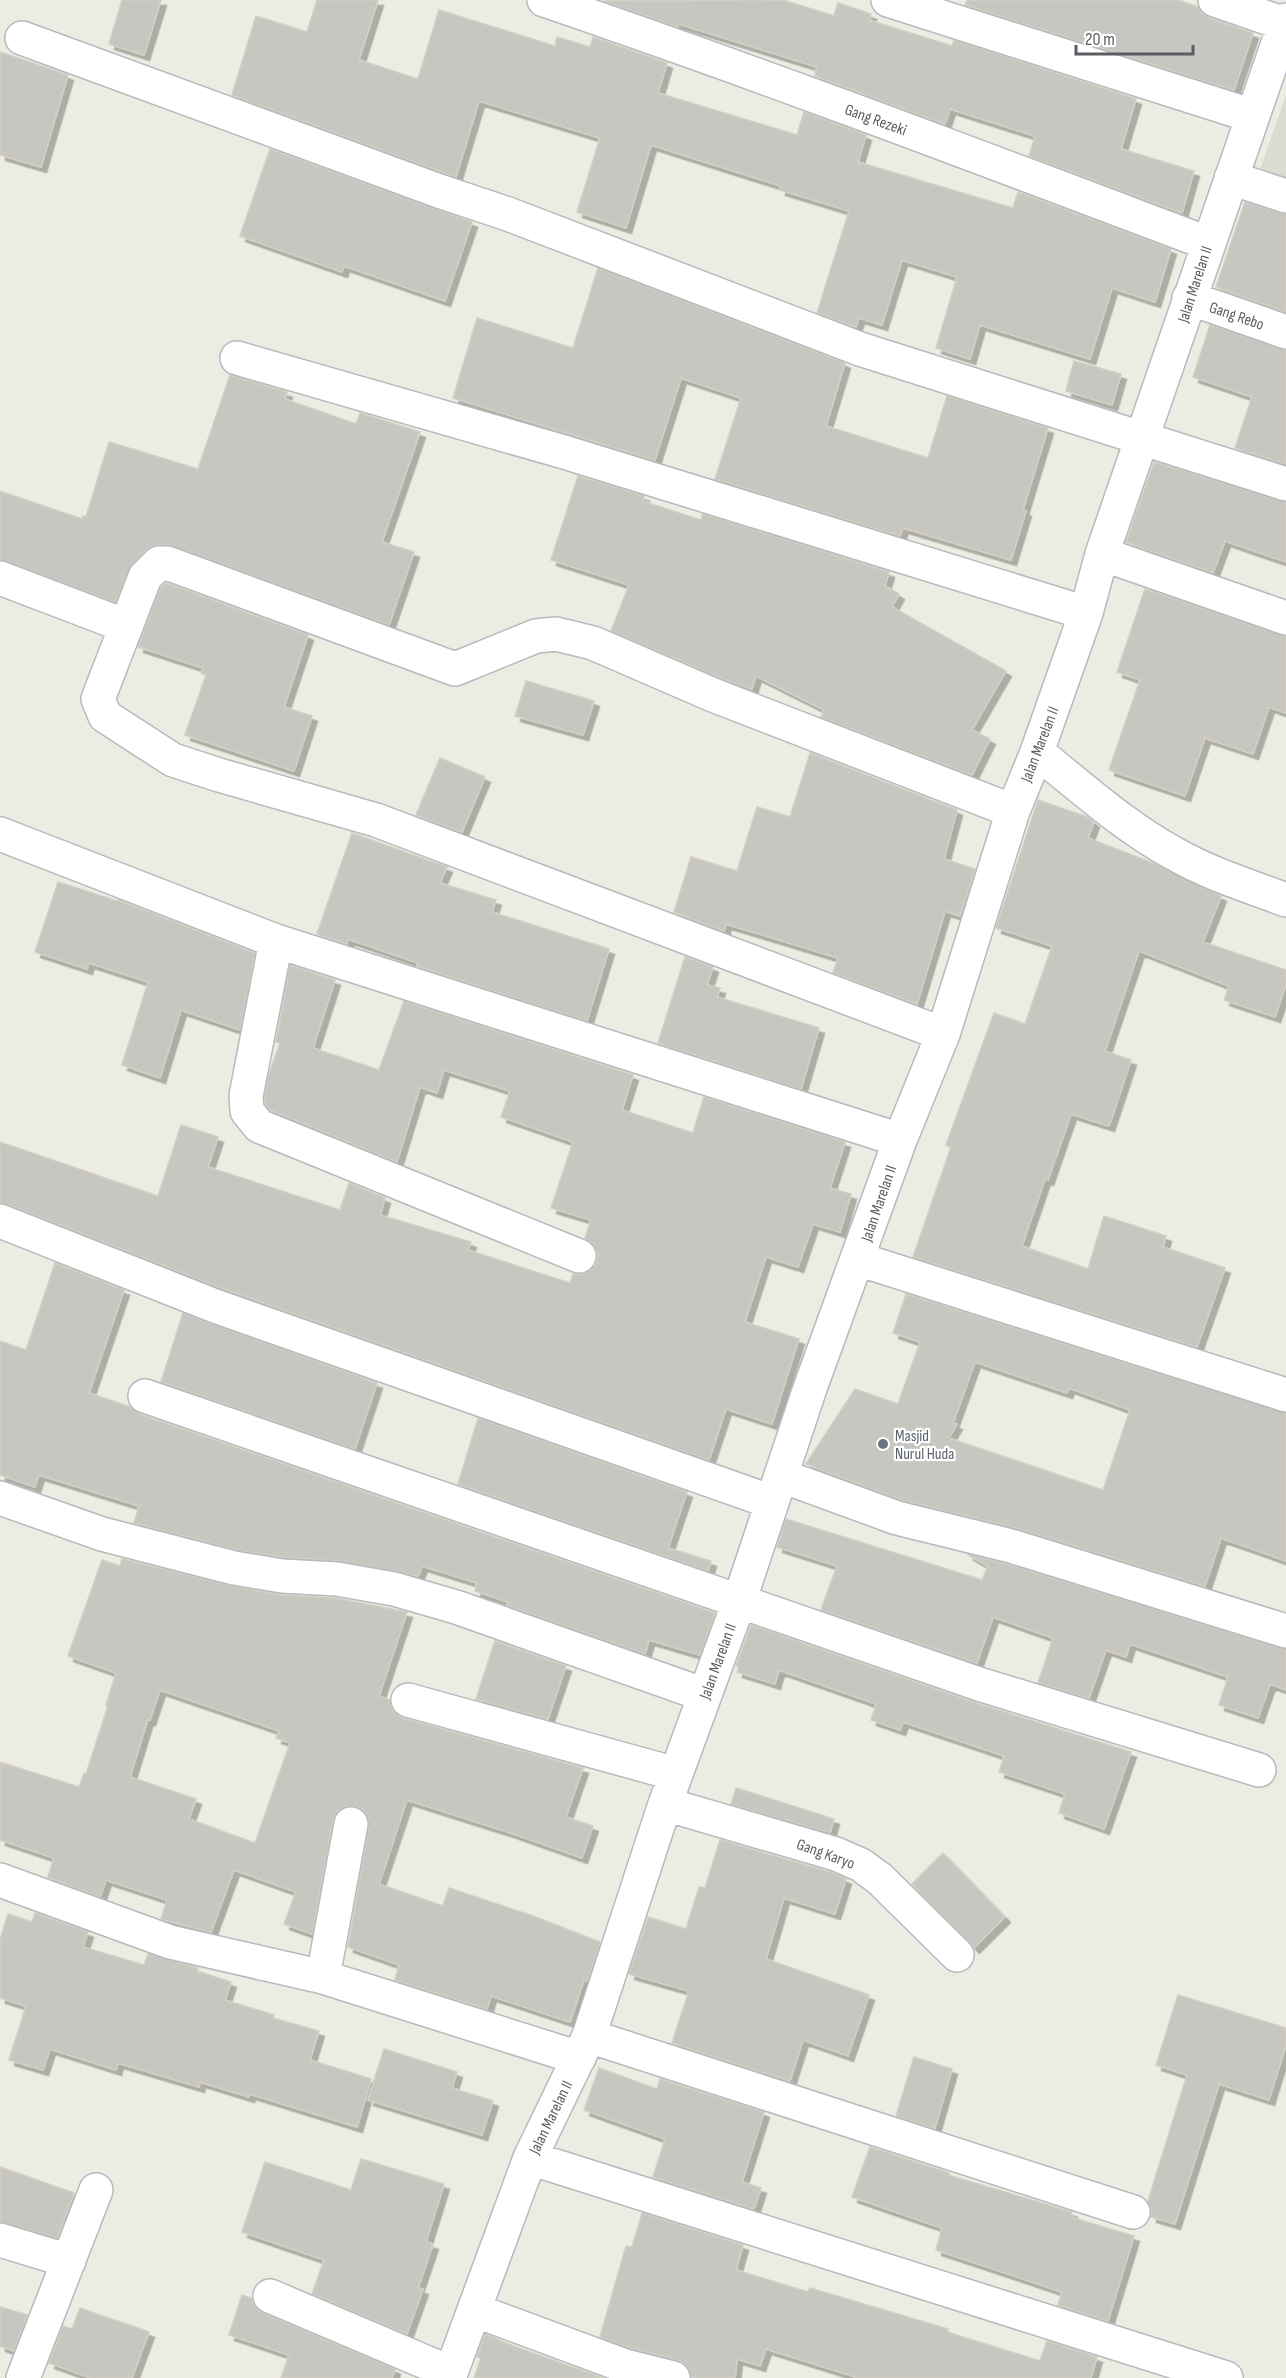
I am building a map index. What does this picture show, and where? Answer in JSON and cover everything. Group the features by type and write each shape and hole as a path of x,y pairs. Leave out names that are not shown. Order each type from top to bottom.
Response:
{"street":[{"name":"Gang Rezeki","path":"544,0 974,155 1207,243"},
{"path":"888,0 1252,117"},
{"path":"1215,0 1285,22"},
{"name":"Jalan Marelan II","path":"450,2376 530,2158 584,2047 670,1789 739,1602 809,1391 900,1140 943,1034 1013,811 1037,752 1086,613 1101,554 1285,22"},
{"path":"22,38 439,191 508,214 860,349 1286,484"},
{"path":"1231,178 1286,196"},
{"name":"Gang Rebo","path":"1189,298 1286,332"},
{"path":"237,358 564,452 1086,613"},
{"path":"1101,554 1286,618"},
{"path":"943,1034 376,820 173,760 105,716 98,699 145,577 159,563 167,563 207,580 455,669 536,636 556,634 593,643 713,695 1013,811"},
{"path":"0,578 126,626"},
{"path":"1037,752 1144,835 1173,854 1204,869 1286,900"},
{"path":"0,834 276,941 900,1140"},
{"path":"276,941 246,1096 247,1111 259,1126 579,1256"},
{"path":"0,1221 215,1306 777,1489 1011,1546 1286,1631"},
{"path":"858,1259 1286,1395"},
{"path":"145,1396 979,1684 1259,1770"},
{"path":"0,1498 102,1534 234,1568 282,1576 337,1579 394,1589 456,1607 705,1695"},
{"name":"Gang Karyo","path":"408,1700 670,1789 861,1865 880,1880 957,1955"},
{"path":"323,1977 351,1824"},
{"path":"0,1880 170,1942 323,1977 584,2047 1133,2212"},
{"path":"530,2158 1226,2378"},
{"path":"23,2378 96,2190"},
{"path":"0,2240 69,2261"},
{"path":"270,2296 450,2376"},
{"path":"474,2310 625,2366 674,2378"}],"shaded area":[{"path":"1286,95 1286,185 1258,175"}],"building":[{"path":"122,0 161,0 144,55 109,44"},
{"path":"317,0 378,0 359,60 418,79 439,10 555,46 557,37 590,47 593,37 667,63 658,93 797,135 804,112 866,135 858,162 1013,208 1018,192 1171,249 1155,302 1112,288 1090,359 980,325 970,359 936,348 957,277 902,260 882,325 859,318 856,327 817,313 849,211 780,190 781,186 651,145 626,228 577,212 600,138 479,101 456,177 232,95 256,16 307,32"},
{"path":"783,0 834,16 838,3 871,14 869,20 952,46 954,40 1136,99 1121,149 1194,171 1182,213 1029,156 1035,136 950,109 945,124 815,76 817,67 679,24 678,27 604,1"},
{"path":"967,0 1178,0 1198,7 1201,13 1209,18 1253,33 1234,90 965,5"},
{"path":"0,52 68,75 41,167 0,155"},
{"path":"270,149 472,222 445,301 344,266 342,272 240,236"},
{"path":"1245,202 1286,214 1286,312 1216,287"},
{"path":"598,268 845,363 826,426 928,458 947,396 1048,428 1023,510 1026,511 1011,560 903,528 900,536 715,479 741,398 681,378 655,460 453,398 477,318 573,348"},
{"path":"1210,325 1286,350 1286,464 1235,448 1252,397 1193,377"},
{"path":"1074,361 1121,374 1112,405 1066,391"},
{"path":"230,375 287,392 285,399 356,424 360,413 420,432 382,542 414,552 389,625 167,544 151,546 132,564 115,602 0,560 0,491 82,519 83,516 86,517 109,442 198,469"},
{"path":"1154,462 1286,502 1286,562 1225,541 1213,573 1126,542"},
{"path":"578,476 644,496 642,501 701,520 703,514 889,572 885,586 899,594 892,607 1006,671 972,730 990,739 972,775 821,717 824,710 756,676 752,689 611,631 629,585 551,560"},
{"path":"166,583 308,635 284,707 312,716 294,771 185,735 206,675 201,673 203,668 138,647 161,587"},
{"path":"1145,589 1286,636 1286,713 1269,707 1253,754 1205,738 1185,796 1109,770 1140,680 1117,672"},
{"path":"526,681 594,701 583,735 515,716"},
{"path":"810,753 957,810 944,859 975,869 960,916 945,911 917,1004 833,973 838,958 726,924 724,931 674,912 691,857 737,871 757,807 790,817"},
{"path":"440,758 485,777 462,832 416,815"},
{"path":"1038,800 1087,817 1094,822 1088,838 1155,864 1221,896 1203,942 1286,970 1286,984 1275,1017 1224,1000 1229,986 1139,951 1105,1051 1131,1060 1109,1126 1071,1114 1022,1246 1088,1269 1104,1216 1166,1236 1163,1247 1225,1268 1197,1347 913,1257 951,1147 946,1145 994,1013 1025,1024 1052,946 996,928"},
{"path":"352,833 447,867 440,883 496,900 492,912 609,949 587,1021 417,966 418,963 348,939 347,944 317,934"},
{"path":"58,882 118,900 255,953 240,1030 181,1010 160,1078 122,1065 148,982 89,963 87,969 35,952"},
{"path":"685,957 713,967 707,985 720,988 717,997 819,1028 801,1089 658,1043"},
{"path":"290,965 335,980 313,1048 379,1070 404,1001 633,1075 622,1110 693,1133 704,1097 845,1142 830,1188 851,1194 840,1232 813,1224 798,1267 766,1257 745,1322 799,1339 772,1424 726,1409 709,1460 222,1288 0,1203 0,1142 158,1196 181,1125 218,1137 208,1167 340,1210 349,1183 385,1198 380,1215 471,1242 468,1250 570,1283 573,1274 582,1274 591,1270 596,1264 598,1254 593,1244 585,1238 591,1220 551,1208 573,1142 501,1117 510,1091 444,1070 437,1093 420,1087 397,1162 271,1110 265,1104 269,1074 280,1043 276,1042"},
{"path":"55,1263 124,1290 89,1393 130,1407 139,1414 715,1613 700,1655 649,1640 645,1654 507,1605 508,1602 475,1591 477,1583 422,1566 418,1576 340,1561 284,1557 238,1550 134,1523 139,1506 39,1475 35,1487 0,1475 0,1341 26,1350"},
{"path":"906,1294 1286,1413 1286,1561 1221,1538 1205,1586 1017,1528 902,1500 806,1464 855,1389 898,1404 920,1342 893,1333","holes":["975,1362 1067,1393 1069,1388 1130,1410 1103,1490 949,1438 957,1424 953,1423"]},
{"path":"183,1313 377,1383 355,1449 161,1382"},
{"path":"478,1418 687,1492 668,1548 711,1561 708,1571 458,1484"},
{"path":"786,1519 982,1580 988,1566 967,1554 1006,1564 1286,1649 1286,1690 1270,1684 1258,1718 1219,1705 1228,1677 1130,1644 1126,1657 1106,1650 1089,1698 1038,1683 1053,1638 993,1617 977,1663 821,1610 837,1566 777,1547"},
{"path":"122,1559 231,1586 281,1595 335,1598 407,1612 379,1696 390,1700 395,1714 583,1768 566,1817 593,1826 582,1858 407,1800 379,1884 443,1906 449,1888 533,1916 600,1942 570,2022 491,1996 487,2009 395,1980 399,1965 348,1947 369,1827 368,1817 363,1809 355,1806 344,1807 336,1812 333,1820 312,1934 284,1924 296,1892 234,1870 211,1932 161,1919 167,1900 106,1880 100,1897 48,1877 54,1858 0,1840 0,1762 79,1787 84,1773 86,1774 116,1673 68,1656 102,1560 120,1566","holes":["160,1690 279,1731 276,1738 290,1743 255,1843 189,1819 196,1799 130,1777 148,1719 150,1720"]},
{"path":"751,1625 973,1702 1131,1752 1104,1829 1059,1813 1065,1794 999,1772 1004,1756 903,1722 900,1730 871,1720 876,1704 779,1670 775,1684 737,1672 739,1667 736,1666"},
{"path":"495,1641 566,1666 548,1719 476,1699"},
{"path":"736,1788 834,1819 830,1833 731,1804"},
{"path":"720,1840 830,1872 846,1879 835,1914 784,1898 766,1959 869,1995 848,2056 803,2040 790,2081 672,2043 689,1991 629,1974 648,1917 686,1929 699,1887 705,1888"},
{"path":"943,1853 1005,1917 974,1948 912,1884"},
{"path":"35,1913 88,1932 83,1947 144,1965 148,1954 198,1968 197,1971 231,1982 225,2000 274,2015 273,2018 319,2031 310,2060 371,2079 357,2127 250,2094 249,2097 200,2082 199,2087 118,2063 116,2070 50,2049 43,2070 9,2060 26,2006 0,1998 0,1940 8,1914 32,1922"},
{"path":"1178,1995 1286,2028 1286,2045 1269,2100 1219,2084 1175,2224 1151,2217 1148,2201 1187,2075 1156,2065"},
{"path":"384,2049 457,2072 452,2088 493,2101 482,2135 368,2100"},
{"path":"914,2057 952,2069 935,2128 896,2116"},
{"path":"599,2068 657,2089 660,2079 764,2112 742,2182 761,2188 754,2209 653,2177 665,2139 584,2110"},
{"path":"870,2147 949,2173 948,2175 1072,2212 1070,2217 1134,2236 1108,2321 1058,2305 1062,2292 936,2250 942,2228 852,2197"},
{"path":"361,2159 444,2184 426,2242 433,2244 418,2288 423,2289 407,2334 312,2294 324,2260 242,2232 265,2162 351,2190"},
{"path":"0,2167 74,2193 57,2238 0,2222"},
{"path":"642,2213 743,2245 736,2270 808,2292 810,2288 948,2329 947,2332 1040,2361 1047,2341 1097,2357 1091,2378 859,2378 766,2349 760,2366 737,2359 735,2378 691,2378 686,2365 678,2360 600,2337 626,2246 632,2247"},
{"path":"242,2295 251,2298 255,2307 263,2313 395,2369 392,2378 281,2378 289,2355 229,2335"},
{"path":"0,2307 27,2315 14,2351 0,2346"},
{"path":"80,2308 149,2332 132,2378 91,2378 49,2363 63,2326 72,2329"},
{"path":"485,2334 603,2378 474,2378 481,2358 477,2357"}],"place":[{"name":"Masjid Nurul Huda","path":"883,1444"}]}
